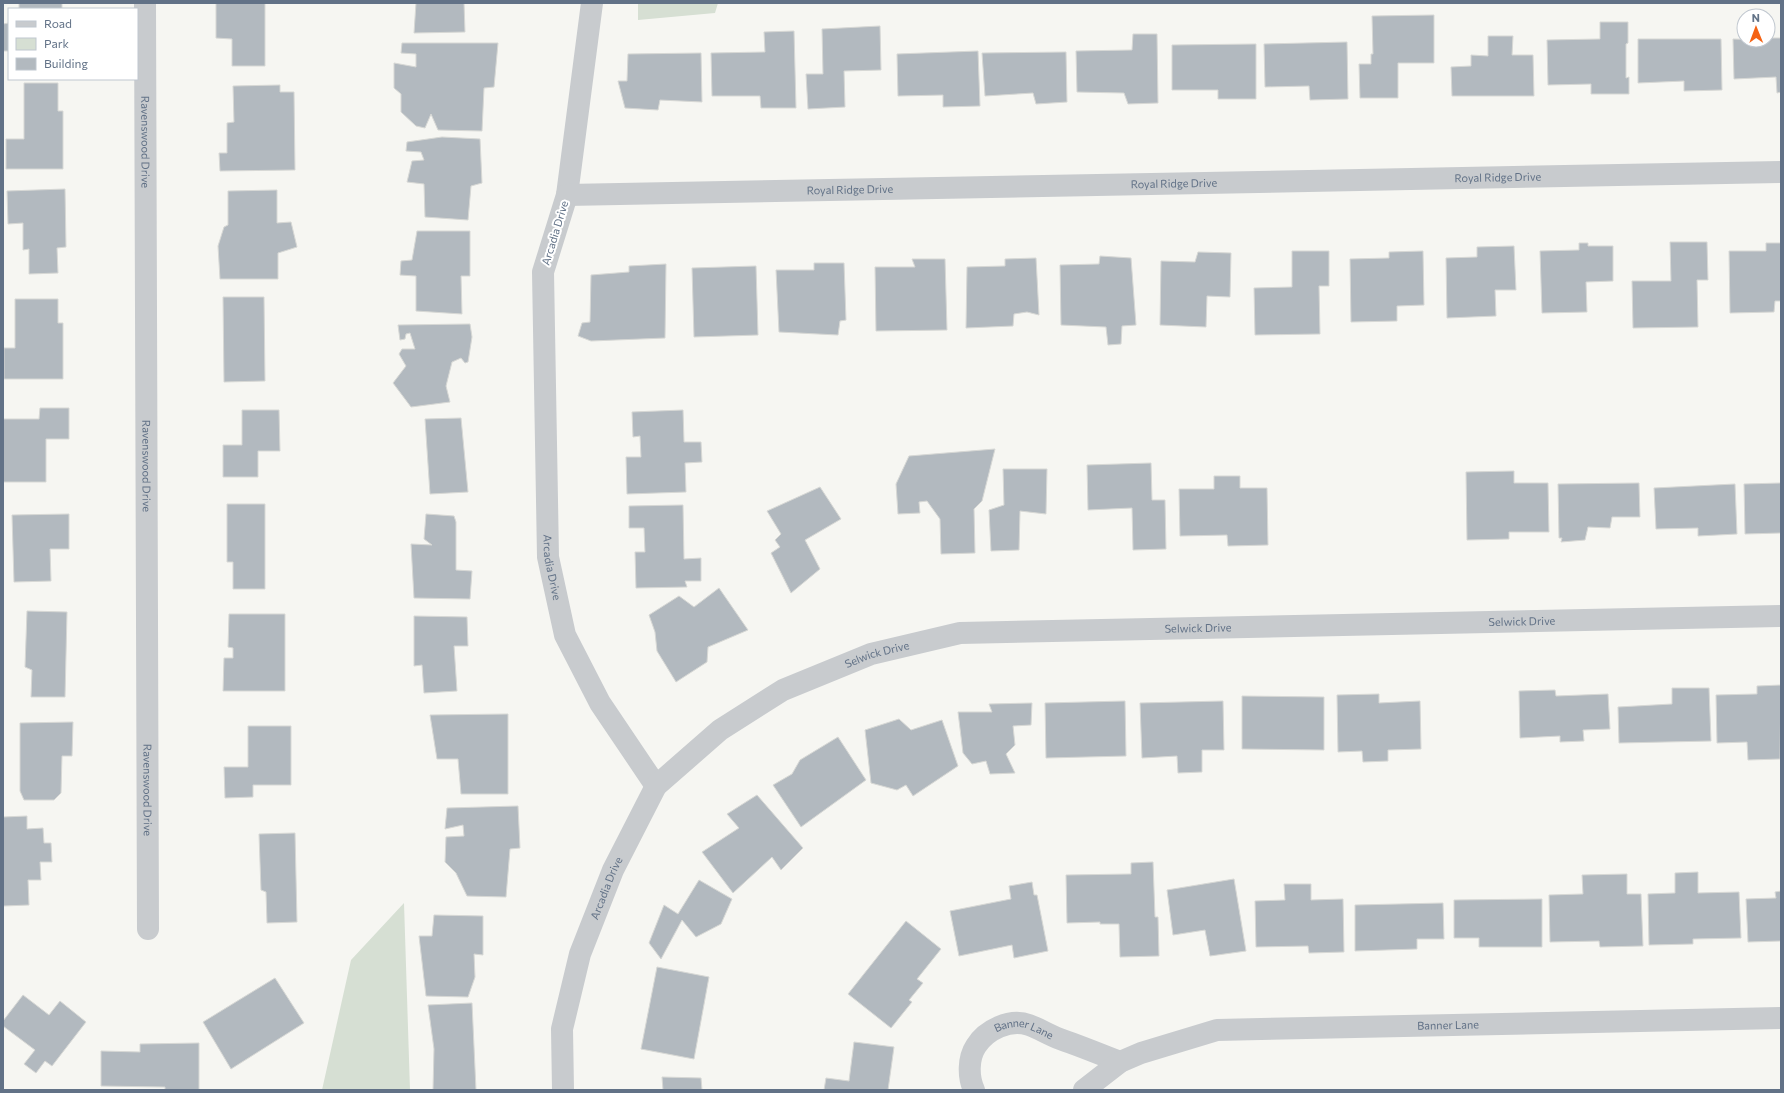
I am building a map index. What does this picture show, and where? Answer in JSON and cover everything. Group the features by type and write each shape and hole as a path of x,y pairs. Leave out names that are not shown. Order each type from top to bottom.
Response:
{"street":[{"name":"Ravenswood Drive","path":"145,3 148,929"},
{"name":"Arcadia Drive","path":"563,1090 562,1028 580,954 613,870 656,786 600,703 565,635 548,557 544,272 567,195 592,3"},
{"name":"Royal Ridge Drive","path":"567,195 1781,172"},
{"name":"Selwick Drive","path":"656,786 720,730 783,690 871,654 960,633 1781,616"},
{"name":"Banner Lane","path":"1084,1090 1120,1062 1141,1053 1217,1030 1781,1018"},
{"name":"Banner Lane","path":"974,1090 970,1074 974,1049 980,1040 990,1030 1006,1025 1018,1023 1028,1024 1053,1036 1120,1062"}],"green space":[{"path":"638,3 718,3 715,13 638,20"},
{"path":"404,903 410,1090 322,1090 351,960"}],"building":[{"path":"19,3 62,3 62,8 19,8"},
{"path":"216,3 265,3 265,66 232,66 232,39 216,38"},
{"path":"416,3 464,3 465,32 414,33"},
{"path":"1434,15 1434,63 1398,63 1398,98 1360,98 1359,64 1371,64 1371,54 1373,54 1372,16"},
{"path":"1600,22 1628,22 1628,43 1626,44 1626,78 1629,77 1629,94 1591,94 1591,84 1548,85 1547,40 1600,39"},
{"path":"8,23 8,51 3,51 3,24"},
{"path":"880,26 881,70 844,71 845,107 808,109 806,74 823,74 822,29"},
{"path":"794,31 796,108 761,108 760,96 712,96 711,53 765,52 764,32"},
{"path":"1133,34 1157,34 1158,103 1128,104 1124,93 1077,92 1076,51 1132,50"},
{"path":"1488,36 1513,36 1512,55 1533,55 1534,96 1452,96 1451,67 1471,66 1471,55 1488,56"},
{"path":"1776,38 1781,38 1781,92 1777,93 1776,77 1734,79 1733,39 1736,39 1736,48 1776,48"},
{"path":"1638,39 1721,39 1722,90 1684,91 1684,81 1638,83"},
{"path":"1347,42 1348,99 1310,100 1309,86 1265,87 1264,44"},
{"path":"402,43 498,43 494,87 484,88 482,131 438,130 431,114 425,128 416,126 401,112 401,94 394,88 394,63 416,67 416,54 401,53"},
{"path":"1256,44 1256,99 1218,99 1218,90 1172,90 1172,45"},
{"path":"978,51 980,106 943,107 943,95 898,96 897,54"},
{"path":"1066,52 1067,102 1036,104 1033,93 985,96 982,53"},
{"path":"701,53 702,102 660,100 658,110 625,108 618,81 627,81 628,54"},
{"path":"24,83 58,83 58,111 63,111 63,169 6,169 6,139 24,139"},
{"path":"280,85 280,92 294,92 295,170 220,171 219,153 227,153 227,123 234,122 233,86"},
{"path":"442,137 480,139 482,183 471,186 468,220 425,217 424,184 407,182 412,161 424,160 421,152 406,151 407,142"},
{"path":"65,189 66,247 57,248 58,273 29,274 29,249 23,250 23,223 8,224 7,191"},
{"path":"277,190 277,223 291,222 297,247 278,253 278,279 220,279 218,246 224,227 228,225 228,191"},
{"path":"417,231 470,231 470,276 461,276 462,314 416,311 416,276 400,275 401,261 412,260"},
{"path":"1670,242 1707,242 1708,280 1697,280 1698,327 1633,328 1632,281 1671,281"},
{"path":"1579,243 1588,243 1588,246 1613,246 1613,281 1586,282 1587,312 1542,313 1540,251 1579,250"},
{"path":"1766,243 1781,243 1781,301 1775,301 1774,312 1730,313 1729,251 1766,251"},
{"path":"1514,246 1516,290 1495,290 1496,316 1447,318 1446,258 1477,257 1477,247"},
{"path":"1292,251 1329,251 1329,286 1319,286 1320,334 1255,335 1254,288 1292,287"},
{"path":"1423,251 1424,305 1397,306 1397,321 1351,322 1350,259 1389,258 1389,252"},
{"path":"1198,252 1231,253 1230,297 1207,296 1206,327 1160,325 1161,261 1195,262"},
{"path":"1100,256 1131,258 1136,325 1122,326 1121,344 1108,345 1106,327 1061,325 1060,265 1099,264"},
{"path":"1036,258 1039,315 1027,312 1014,314 1013,326 966,328 967,267 1005,266 1005,259"},
{"path":"912,259 945,259 947,330 876,331 875,267 915,267"},
{"path":"814,263 844,263 846,320 840,321 838,335 779,332 776,270 814,270"},
{"path":"666,264 665,338 591,341 578,336 582,323 590,322 591,275 629,272 629,266"},
{"path":"756,266 758,335 694,337 692,268"},
{"path":"223,297 264,297 265,381 224,382"},
{"path":"15,299 58,299 58,323 63,323 63,379 4,379 4,348 15,348"},
{"path":"470,324 472,337 468,362 465,363 461,358 452,362 446,386 450,402 411,407 393,383 406,366 399,354 402,349 415,349 410,333 406,334 405,339 400,340 398,325"},
{"path":"40,408 69,408 69,439 46,439 46,482 3,482 3,419 39,419"},
{"path":"242,410 279,410 280,451 258,451 258,477 223,477 223,445 242,445"},
{"path":"683,410 684,442 701,442 702,462 685,463 686,492 627,494 626,457 641,457 640,436 633,437 632,412"},
{"path":"461,418 468,492 430,494 425,419"},
{"path":"995,449 982,501 974,509 975,553 941,554 940,519 927,501 919,502 920,513 898,514 896,484 909,456"},
{"path":"1151,463 1152,500 1165,500 1166,549 1133,550 1132,508 1088,510 1087,465"},
{"path":"1003,469 1047,469 1046,514 1020,511 1019,550 991,551 989,510 1004,505"},
{"path":"1514,471 1514,483 1548,483 1549,532 1509,532 1509,539 1467,540 1466,472"},
{"path":"1214,476 1240,476 1240,488 1267,488 1268,545 1228,546 1227,535 1180,536 1179,489 1214,489"},
{"path":"1639,483 1640,517 1612,517 1610,528 1588,527 1585,540 1561,542 1562,538 1559,538 1558,484"},
{"path":"1781,483 1781,533 1745,534 1744,484"},
{"path":"1735,484 1737,534 1698,536 1698,528 1656,529 1654,488"},
{"path":"820,487 841,519 805,540 820,569 791,593 771,553 780,547 775,540 781,534 767,511"},
{"path":"227,504 265,504 265,589 233,589 233,562 227,562"},
{"path":"683,505 684,559 701,558 701,581 685,581 687,587 636,588 635,552 645,552 644,528 629,528 629,506"},
{"path":"69,514 69,549 50,549 51,581 14,582 12,515"},
{"path":"426,514 454,516 456,522 456,570 472,571 470,599 414,598 411,544 432,545 424,539"},
{"path":"719,588 748,630 708,647 707,662 676,682 657,651 655,632 649,615 679,596 694,607"},
{"path":"27,611 67,612 65,697 31,697 32,670 25,667"},
{"path":"229,614 285,614 285,691 223,691 224,658 233,658 233,648 228,647"},
{"path":"414,616 467,617 468,646 454,646 457,691 424,693 422,665 414,666"},
{"path":"1781,685 1780,759 1748,760 1747,742 1717,743 1716,695 1757,694 1757,686"},
{"path":"1672,688 1709,688 1711,741 1619,743 1618,707 1672,704"},
{"path":"1555,690 1556,696 1608,694 1610,729 1583,730 1584,741 1560,742 1560,736 1520,738 1519,691"},
{"path":"1379,694 1379,703 1420,701 1421,749 1388,750 1388,761 1363,762 1362,751 1338,752 1337,695"},
{"path":"1242,696 1324,697 1324,750 1242,749"},
{"path":"1125,701 1126,756 1046,758 1045,703"},
{"path":"1223,701 1224,750 1202,750 1202,772 1178,773 1177,756 1142,758 1140,703"},
{"path":"1032,703 1031,725 1013,726 1015,745 1006,754 1015,773 990,774 986,761 972,764 963,753 958,712 992,712 989,704"},
{"path":"508,714 508,794 461,794 458,759 437,759 430,715"},
{"path":"899,719 911,730 942,720 958,766 913,796 906,785 897,790 871,783 865,730"},
{"path":"73,722 72,756 62,756 61,793 54,800 24,800 20,791 20,723"},
{"path":"248,726 291,726 291,785 253,785 253,797 225,798 224,767 248,767"},
{"path":"838,737 866,780 801,827 773,785 792,774 800,760"},
{"path":"757,795 803,848 781,870 772,857 733,893 702,852 739,828 727,814"},
{"path":"518,806 520,848 510,849 506,897 467,896 456,873 445,862 446,837 464,836 463,825 445,829 447,808"},
{"path":"27,816 27,829 43,828 44,843 51,843 52,862 40,862 41,880 28,880 29,905 3,906 3,817"},
{"path":"295,833 297,922 267,923 266,892 261,890 259,834"},
{"path":"1153,862 1155,917 1158,917 1159,956 1120,957 1119,924 1100,924 1100,922 1067,923 1066,875 1131,874 1131,863"},
{"path":"1698,872 1698,893 1739,892 1741,938 1693,939 1693,944 1649,945 1648,894 1675,893 1675,873"},
{"path":"1627,874 1627,894 1641,894 1643,946 1600,947 1599,941 1550,942 1549,895 1583,894 1582,875"},
{"path":"1234,879 1246,951 1210,956 1205,930 1173,935 1167,890"},
{"path":"699,880 732,899 721,924 696,937 682,920 661,959 649,943 664,905 678,914"},
{"path":"1032,882 1034,895 1037,895 1048,951 1014,958 1012,945 959,956 950,911 1011,899 1009,886"},
{"path":"1284,884 1311,884 1311,900 1343,899 1344,952 1309,953 1308,946 1256,947 1255,901 1285,900"},
{"path":"1781,891 1781,941 1748,942 1746,899 1776,898 1775,892"},
{"path":"1542,899 1542,947 1479,947 1479,938 1454,938 1454,900"},
{"path":"1443,903 1444,939 1417,939 1417,949 1355,951 1355,905"},
{"path":"434,915 483,916 483,955 474,954 475,977 468,997 426,996 419,936 432,936"},
{"path":"906,921 941,949 917,979 923,983 909,1000 912,1002 891,1028 848,994"},
{"path":"657,967 709,977 694,1059 641,1049"},
{"path":"275,978 304,1023 231,1069 203,1022"},
{"path":"23,995 49,1015 60,1001 86,1022 52,1066 45,1061 36,1073 24,1064 35,1050 3,1026 3,1021"},
{"path":"472,1003 476,1090 433,1090 434,1049 428,1005"},
{"path":"854,1042 894,1047 888,1090 824,1090 826,1078 849,1081"},
{"path":"199,1043 199,1090 165,1090 165,1087 101,1086 101,1051 140,1052 140,1044"},
{"path":"662,1077 701,1078 702,1090 663,1090"}]}
